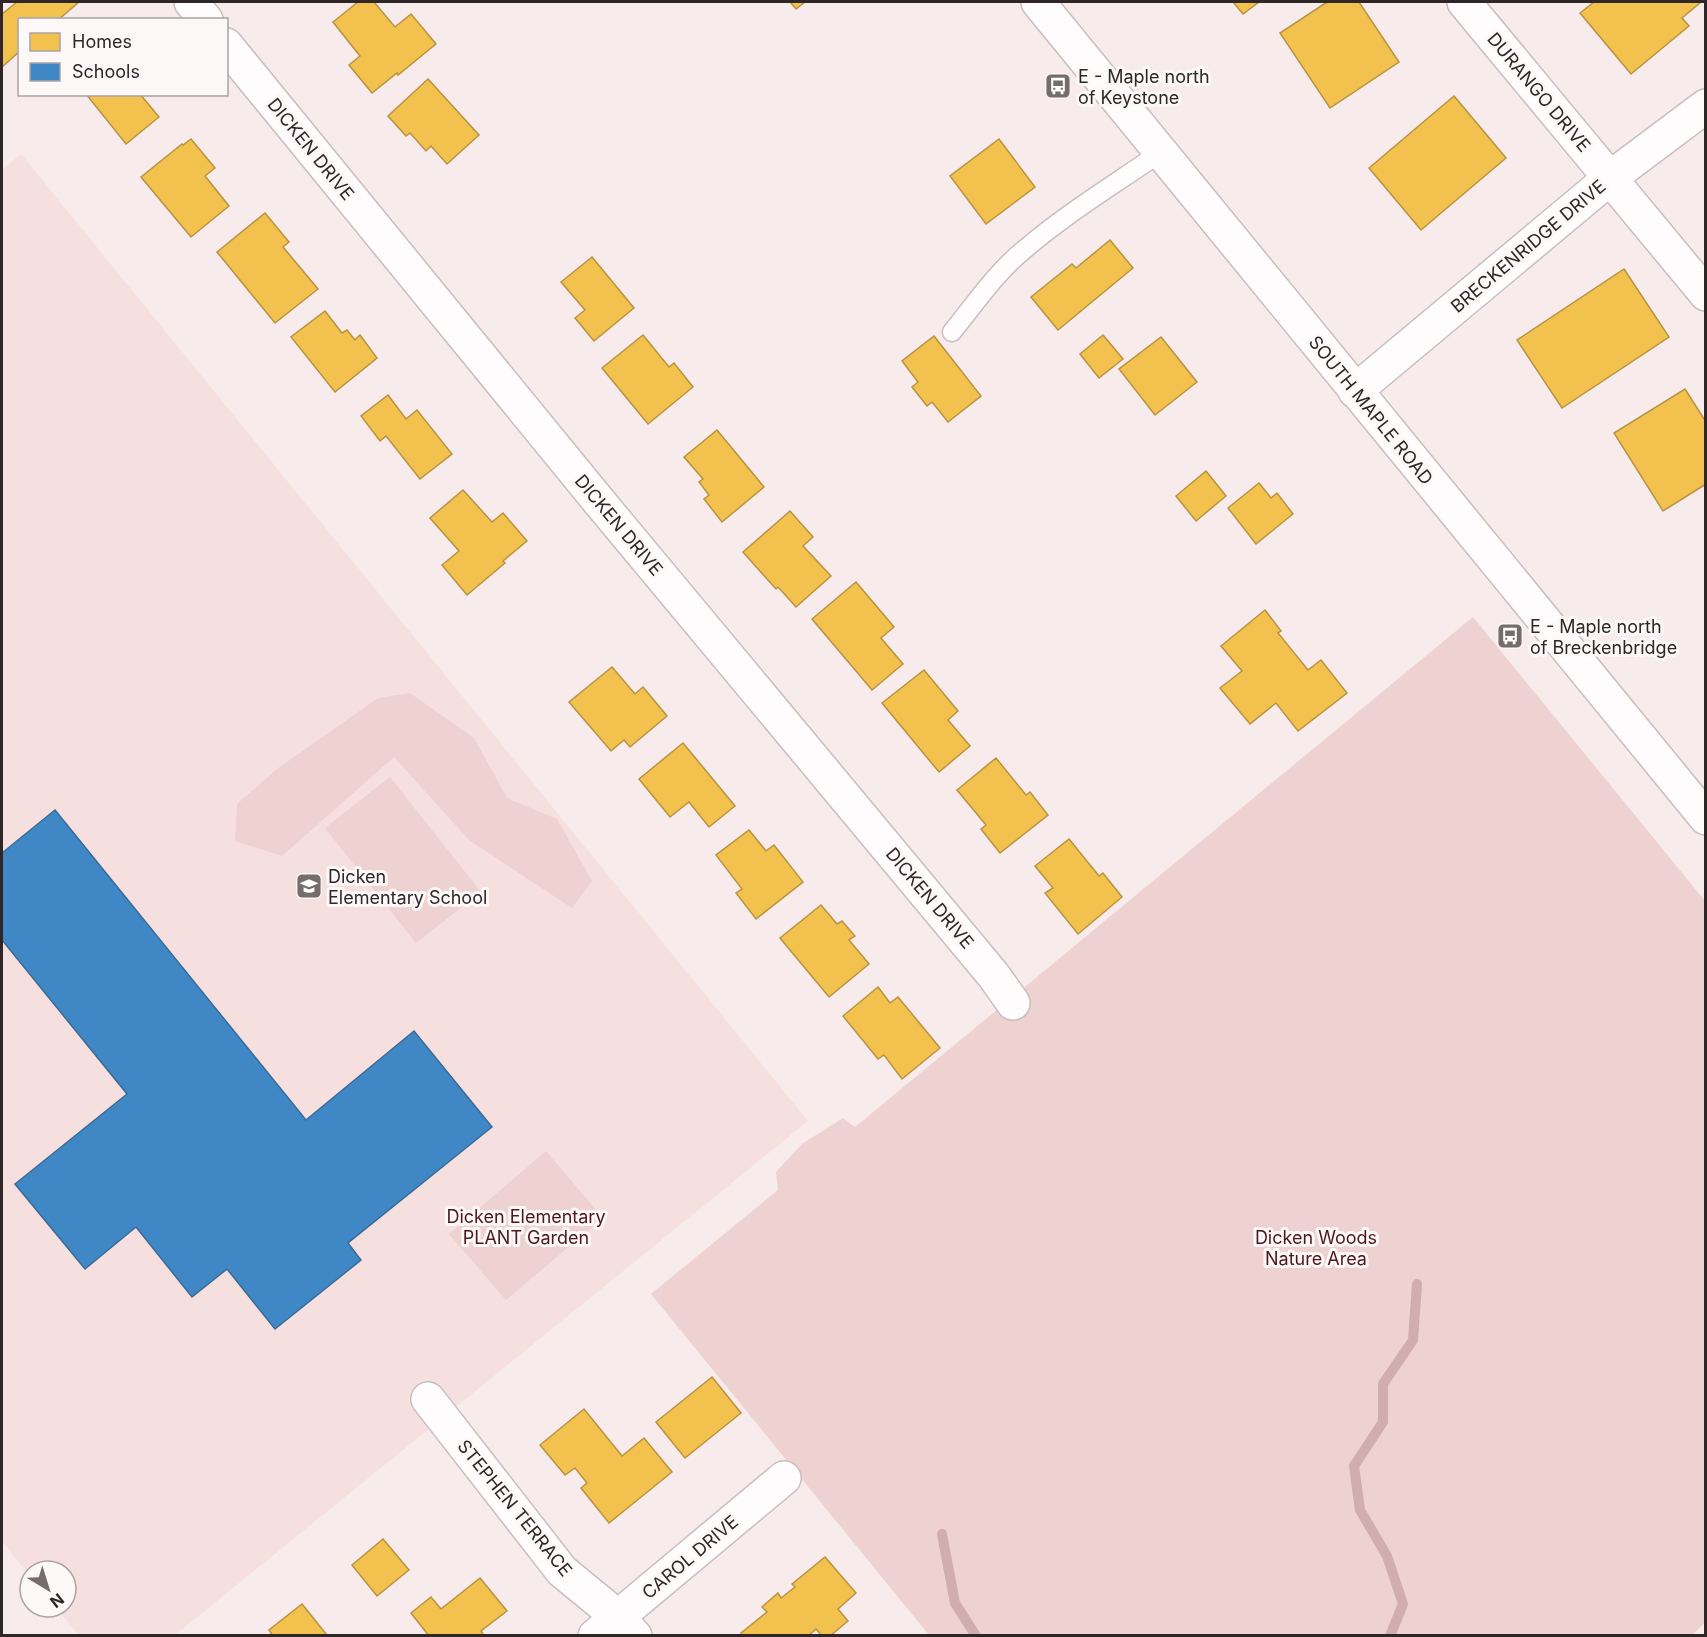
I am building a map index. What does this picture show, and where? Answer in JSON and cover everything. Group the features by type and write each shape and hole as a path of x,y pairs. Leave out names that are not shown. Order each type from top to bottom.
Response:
{"street":[{"path":"191,2 204,18"},
{"name":"SOUTH MAPLE ROAD","path":"1038,2 1706,818"},
{"name":"DURANGO DRIVE","path":"1464,2 1706,294"},
{"name":"DICKEN DRIVE","path":"228,47 605,508 994,976 1012,1003"},
{"name":"BRECKENRIDGE DRIVE","path":"1355,391 1610,178 1706,106"},
{"name":"STEPHEN TERRACE","path":"428,1399 562,1571 616,1629"},
{"name":"CAROL DRIVE","path":"616,1629 784,1478"}],"lane":[{"path":"952,332 1001,271 1024,249 1161,152"}],"shaded area":[{"name":"Dicken Elementary School","path":"21,154 808,1121 175,1635 79,1635 65,1619 78,1619 78,1559 18,1559 18,1561 2,1541 2,170"}],"green space":[{"name":"Dicken Woods Nature Area","path":"1473,617 1705,901 1706,1622 1692,1635 929,1635 651,1294 778,1190 776,1172 802,1144 843,1118 855,1127"},
{"path":"410,693 474,738 507,798 557,819 592,881 572,908 469,840 394,757 282,856 235,841 237,804 277,769 378,698"},
{"path":"390,777 481,892 416,943 325,828"},
{"name":"Dicken Elementary PLANT Garden","path":"546,1151 603,1218 506,1300 449,1234"}],"building: Homes":[{"path":"17,2 79,2 60,18 18,18 18,53 2,67 2,14"},
{"path":"358,2 374,2 395,27 411,14 436,44 372,93 349,65 360,56 333,22"},
{"path":"790,2 805,2 796,9"},
{"path":"1233,2 1259,2 1243,14"},
{"path":"1327,2 1359,2 1399,62 1330,108 1280,33"},
{"path":"1594,2 1701,2 1682,18 1689,26 1631,74 1580,13"},
{"path":"428,79 479,135 447,164 431,146 426,151 410,133 406,136 388,116"},
{"path":"88,96 142,96 159,117 126,144"},
{"path":"1454,96 1506,158 1421,230 1369,168"},
{"path":"191,139 215,168 205,176 229,206 191,237 141,177"},
{"path":"999,139 1035,187 986,224 950,176"},
{"path":"265,213 289,242 283,247 318,289 275,323 217,252"},
{"path":"1110,240 1133,268 1058,330 1031,297 1072,264 1076,268"},
{"path":"592,257 634,308 594,341 575,318 585,310 561,282"},
{"path":"1624,269 1669,337 1562,408 1517,340"},
{"path":"325,311 342,333 347,330 355,340 360,335 377,358 335,392 291,337"},
{"path":"643,335 669,367 674,363 693,387 648,424 602,368"},
{"path":"1103,335 1123,359 1099,378 1080,354"},
{"path":"934,336 981,396 948,422 932,402 927,406 912,387 918,382 902,361"},
{"path":"1161,337 1197,382 1155,415 1119,369"},
{"path":"1685,389 1706,422 1706,484 1663,511 1614,433"},
{"path":"388,395 406,419 417,410 452,454 420,479 386,436 380,441 361,416"},
{"path":"717,430 764,487 722,522 704,499 709,495 699,482 703,479 684,457"},
{"path":"1206,471 1226,496 1196,521 1176,496"},
{"path":"1259,483 1271,498 1277,493 1293,514 1256,544 1228,508"},
{"path":"463,490 492,522 503,513 527,541 467,595 442,565 459,551 430,518"},
{"path":"790,511 813,537 803,546 831,576 796,607 778,587 776,589 743,552"},
{"path":"856,582 894,627 881,638 903,664 872,690 812,619"},
{"path":"1265,610 1281,631 1278,633 1308,670 1321,660 1347,693 1298,731 1276,703 1250,724 1220,688 1242,671 1221,646"},
{"path":"612,667 635,694 643,687 667,716 630,747 624,740 611,751 569,702"},
{"path":"924,670 958,711 948,720 970,746 939,772 882,703"},
{"path":"683,743 735,806 709,827 689,802 670,817 639,779"},
{"path":"996,758 1026,795 1030,792 1048,815 1000,853 981,829 986,825 957,790"},
{"path":"749,830 766,851 774,845 803,882 756,919 736,893 742,889 716,855"},
{"path":"1069,839 1099,876 1103,873 1122,897 1078,934 1045,893 1053,888 1035,866"},
{"path":"821,905 837,924 842,921 855,936 849,940 869,964 829,997 780,938"},
{"path":"878,987 890,1003 898,997 940,1048 902,1079 884,1055 878,1059 843,1016"},
{"path":"712,1377 741,1413 685,1458 656,1422"},
{"path":"584,1409 622,1456 644,1438 672,1472 609,1523 581,1488 587,1483 575,1468 565,1475 540,1445"},
{"path":"383,1539 409,1570 377,1596 352,1565"},
{"path":"825,1557 856,1593 838,1609 848,1621 830,1636 822,1636 816,1629 808,1636 742,1636 741,1633 767,1612 762,1607 778,1593 781,1598 795,1587 792,1584"},
{"path":"480,1578 507,1611 481,1631 483,1634 481,1636 429,1636 411,1613 431,1597 441,1609"},
{"path":"302,1604 327,1635 273,1636 269,1630"}],"building: Schools":[{"path":"55,810 306,1120 414,1031 492,1127 348,1243 361,1260 275,1329 227,1269 192,1297 136,1227 85,1269 15,1184 127,1094 2,940 2,853"}],"waterway":[{"path":"1390,1636 1403,1604 1387,1556 1360,1510 1354,1466 1383,1422 1383,1384 1413,1340 1417,1284"},
{"path":"942,1534 955,1603 976,1636"}],"place":[{"name":"E - Maple north of Keystone","path":"1058,86"},
{"name":"E - Maple north of Breckenbridge","path":"1510,636"},
{"name":"Dicken Elementary School","path":"309,886"}]}
